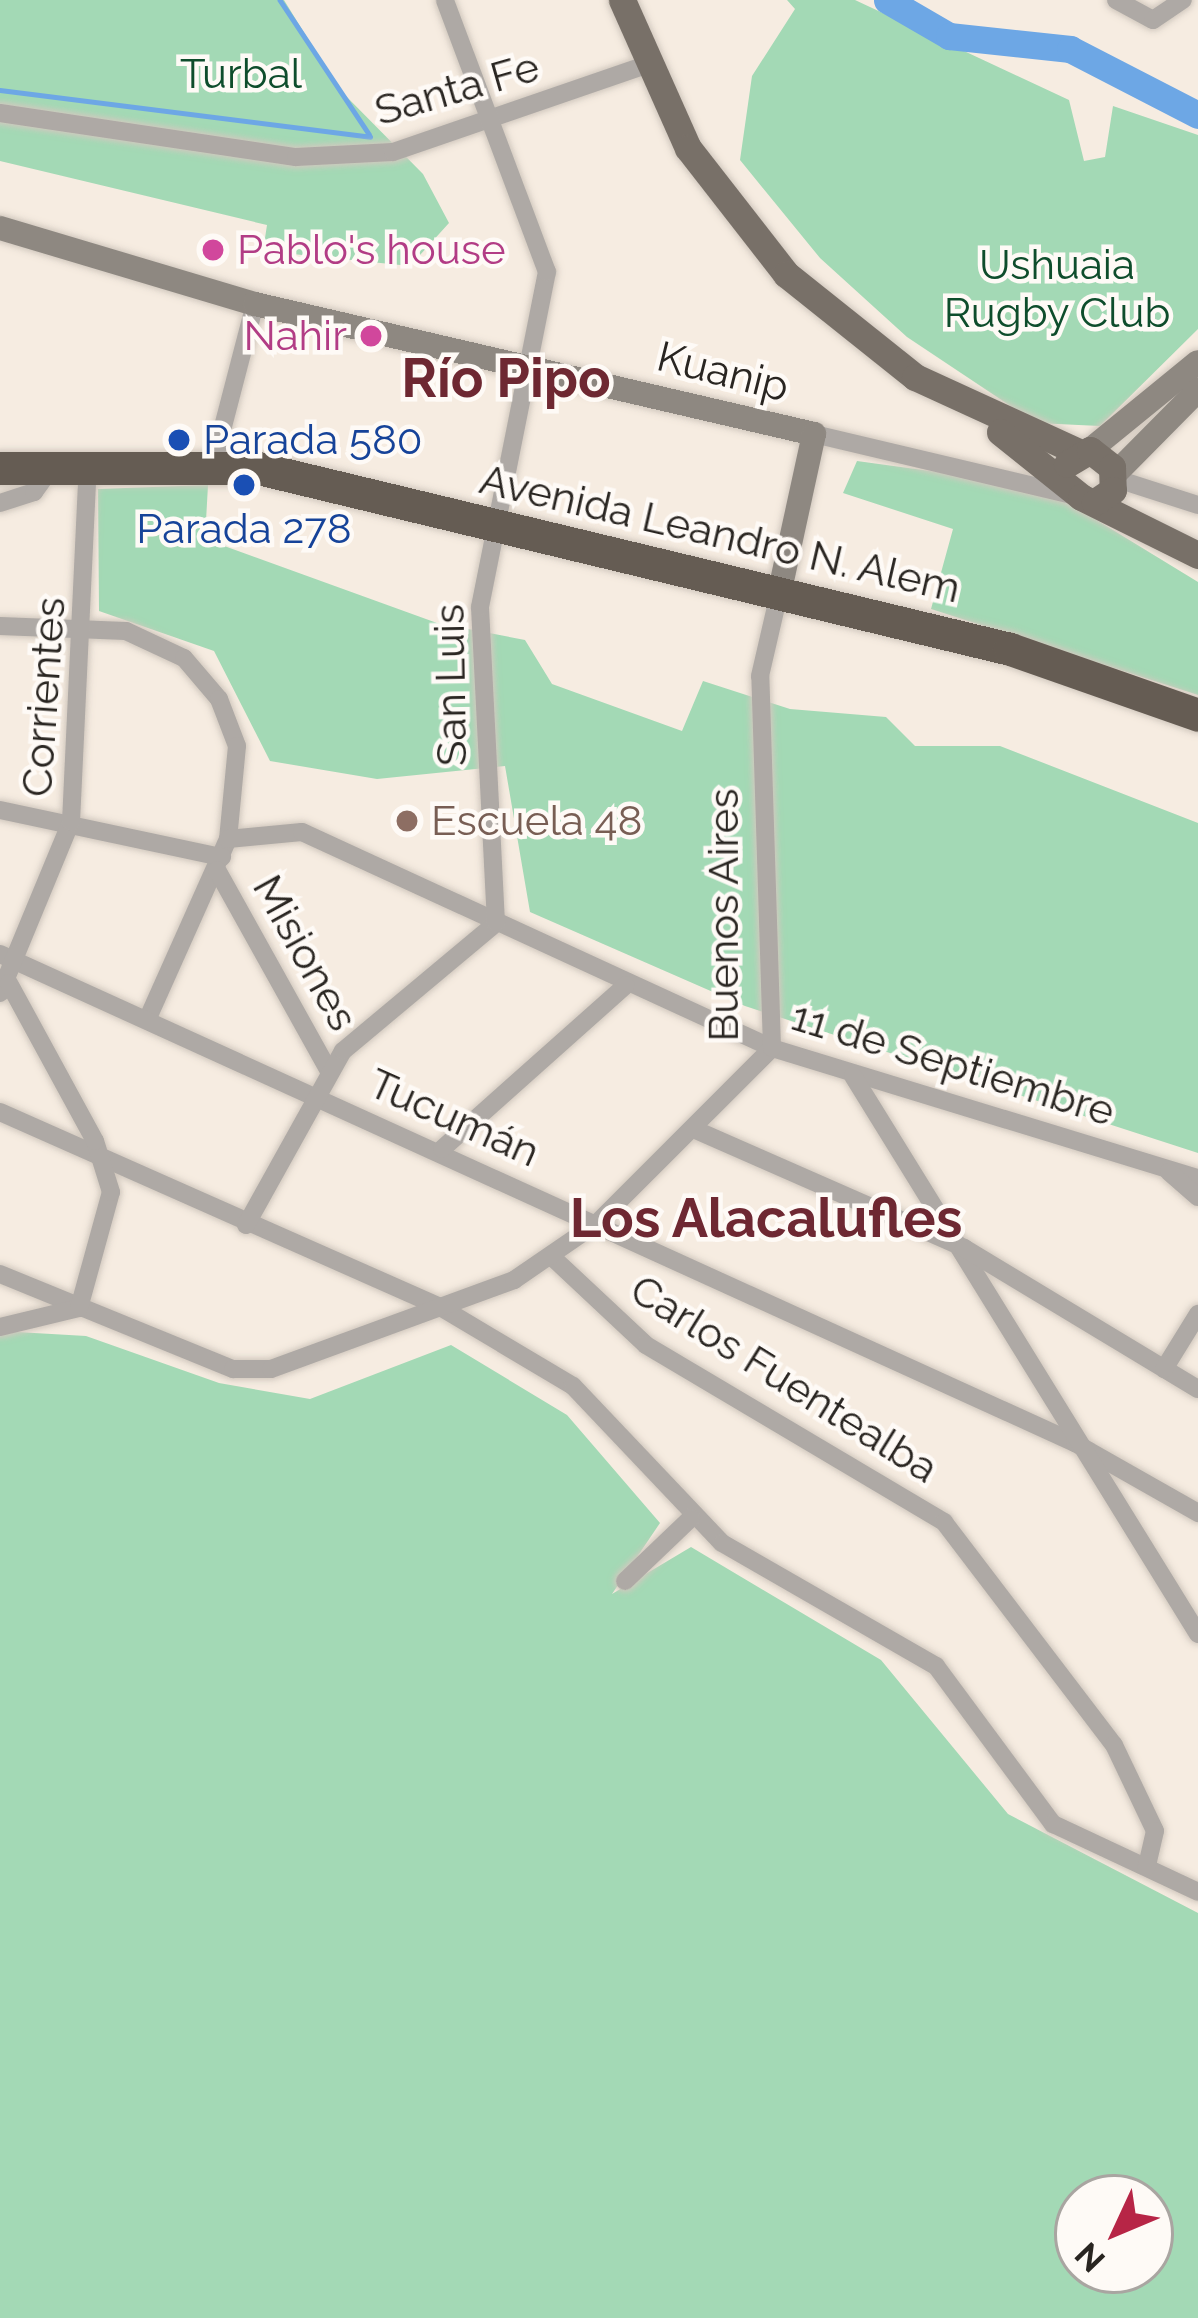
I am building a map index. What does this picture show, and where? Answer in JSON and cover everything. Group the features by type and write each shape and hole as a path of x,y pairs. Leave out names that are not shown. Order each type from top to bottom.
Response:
{"highway":[{"name":"Avenida Leandro N. Alem","path":"0,468 214,461 1010,649 1198,715"}],"main road":[{"path":"622,0 645,65 688,148 764,250 873,349 1098,486 1198,555"},
{"name":"Kuanip","path":"0,228 256,304 814,434"},
{"path":"1084,451 1198,362"},
{"path":"1098,486 1198,390"},
{"path":"961,403 1084,451 1098,486"},
{"name":"Buenos Aires","path":"778,594 814,434"},
{"path":"1084,451 1098,486"}],"street":[{"name":"San Luis","path":"445,0 543,242 535,367 480,607 496,923"},
{"path":"1116,0 1161,19 1184,0"},
{"name":"Santa Fe","path":"0,113 296,157 393,152 645,65"},
{"path":"214,461 256,304"},
{"name":"Kuanip","path":"814,434 1198,505"},
{"name":"Corrientes","path":"4,988 20,958 71,822 88,624 88,463"},
{"path":"0,503 34,492 53,464"},
{"name":"Buenos Aires","path":"80,1308 233,1369 300,1362 442,1308 551,1256 597,1223 698,1131 772,1048 760,676 778,594"},
{"path":"0,626 88,624 184,658 220,699 237,746 222,855 148,1018"},
{"name":"Misiones","path":"0,810 222,855 329,1072"},
{"name":"11 de Septiembre","path":"222,855 302,832 626,985 772,1048 1198,1178"},
{"path":"245,1225 329,1072 496,923"},
{"name":"Tucumán","path":"0,954 20,958 442,1149 1075,1442 1198,1513"},
{"path":"442,1149 626,985"},
{"path":"4,988 107,1166 107,1215 80,1308"},
{"path":"853,1076 964,1248 1075,1442 1198,1634"},
{"path":"0,1112 107,1166 442,1308 573,1386 691,1518 919,1652 1030,1805 1198,1892"},
{"path":"698,1131 964,1248 1198,1389"},
{"path":"1161,1165 1198,1197"},
{"name":"Carlos Fuentealba","path":"551,1256 646,1345 944,1522 1114,1744 1155,1831 1147,1867"},
{"path":"0,1274 80,1308"},
{"path":"0,1327 80,1308"},
{"path":"1164,1369 1198,1314"},
{"path":"626,1581 691,1518"}],"green space":[{"name":"Turbal","path":"0,0 284,0 338,88 423,174 449,223 410,266 263,251 267,225 0,161"},
{"name":"Ushuaia Rugby Club","path":"787,0 855,0 1069,100 1084,161 1105,157 1113,106 1198,135 1198,329 1100,426 1036,423 907,337 820,258 740,160 752,76 795,9"},
{"path":"857,461 1041,486 1198,582 1198,695 931,609 953,529 843,493"},
{"path":"208,485 205,539 437,623 525,640 552,684 682,731 703,681 790,709 886,717 915,746 1000,746 1198,823 1198,1153 745,1006 530,912 505,766 377,779 270,761 214,651 99,611 98,489"},
{"path":"0,1331 86,1336 219,1383 310,1399 451,1345 567,1415 660,1523 612,1594 691,1547 881,1660 1008,1814 1198,1913 1198,2318 0,2318"}],"waterway":[{"path":"280,0 369,134"},
{"name":"Río Pipo","path":"887,0 949,36 1070,49 1198,115"},
{"path":"0,90 370,137"}],"place":[{"name":"Pablo's house","path":"213,250"},
{"name":"Nahir","path":"371,336"},
{"name":"Parada 580","path":"179,440"},
{"name":"Parada 278","path":"244,485"},
{"name":"Escuela 48","path":"407,821"}],"district":[{"name":"Río Pipo","path":"506,378"},
{"name":"Los Alacalufles","path":"766,1218"}]}
